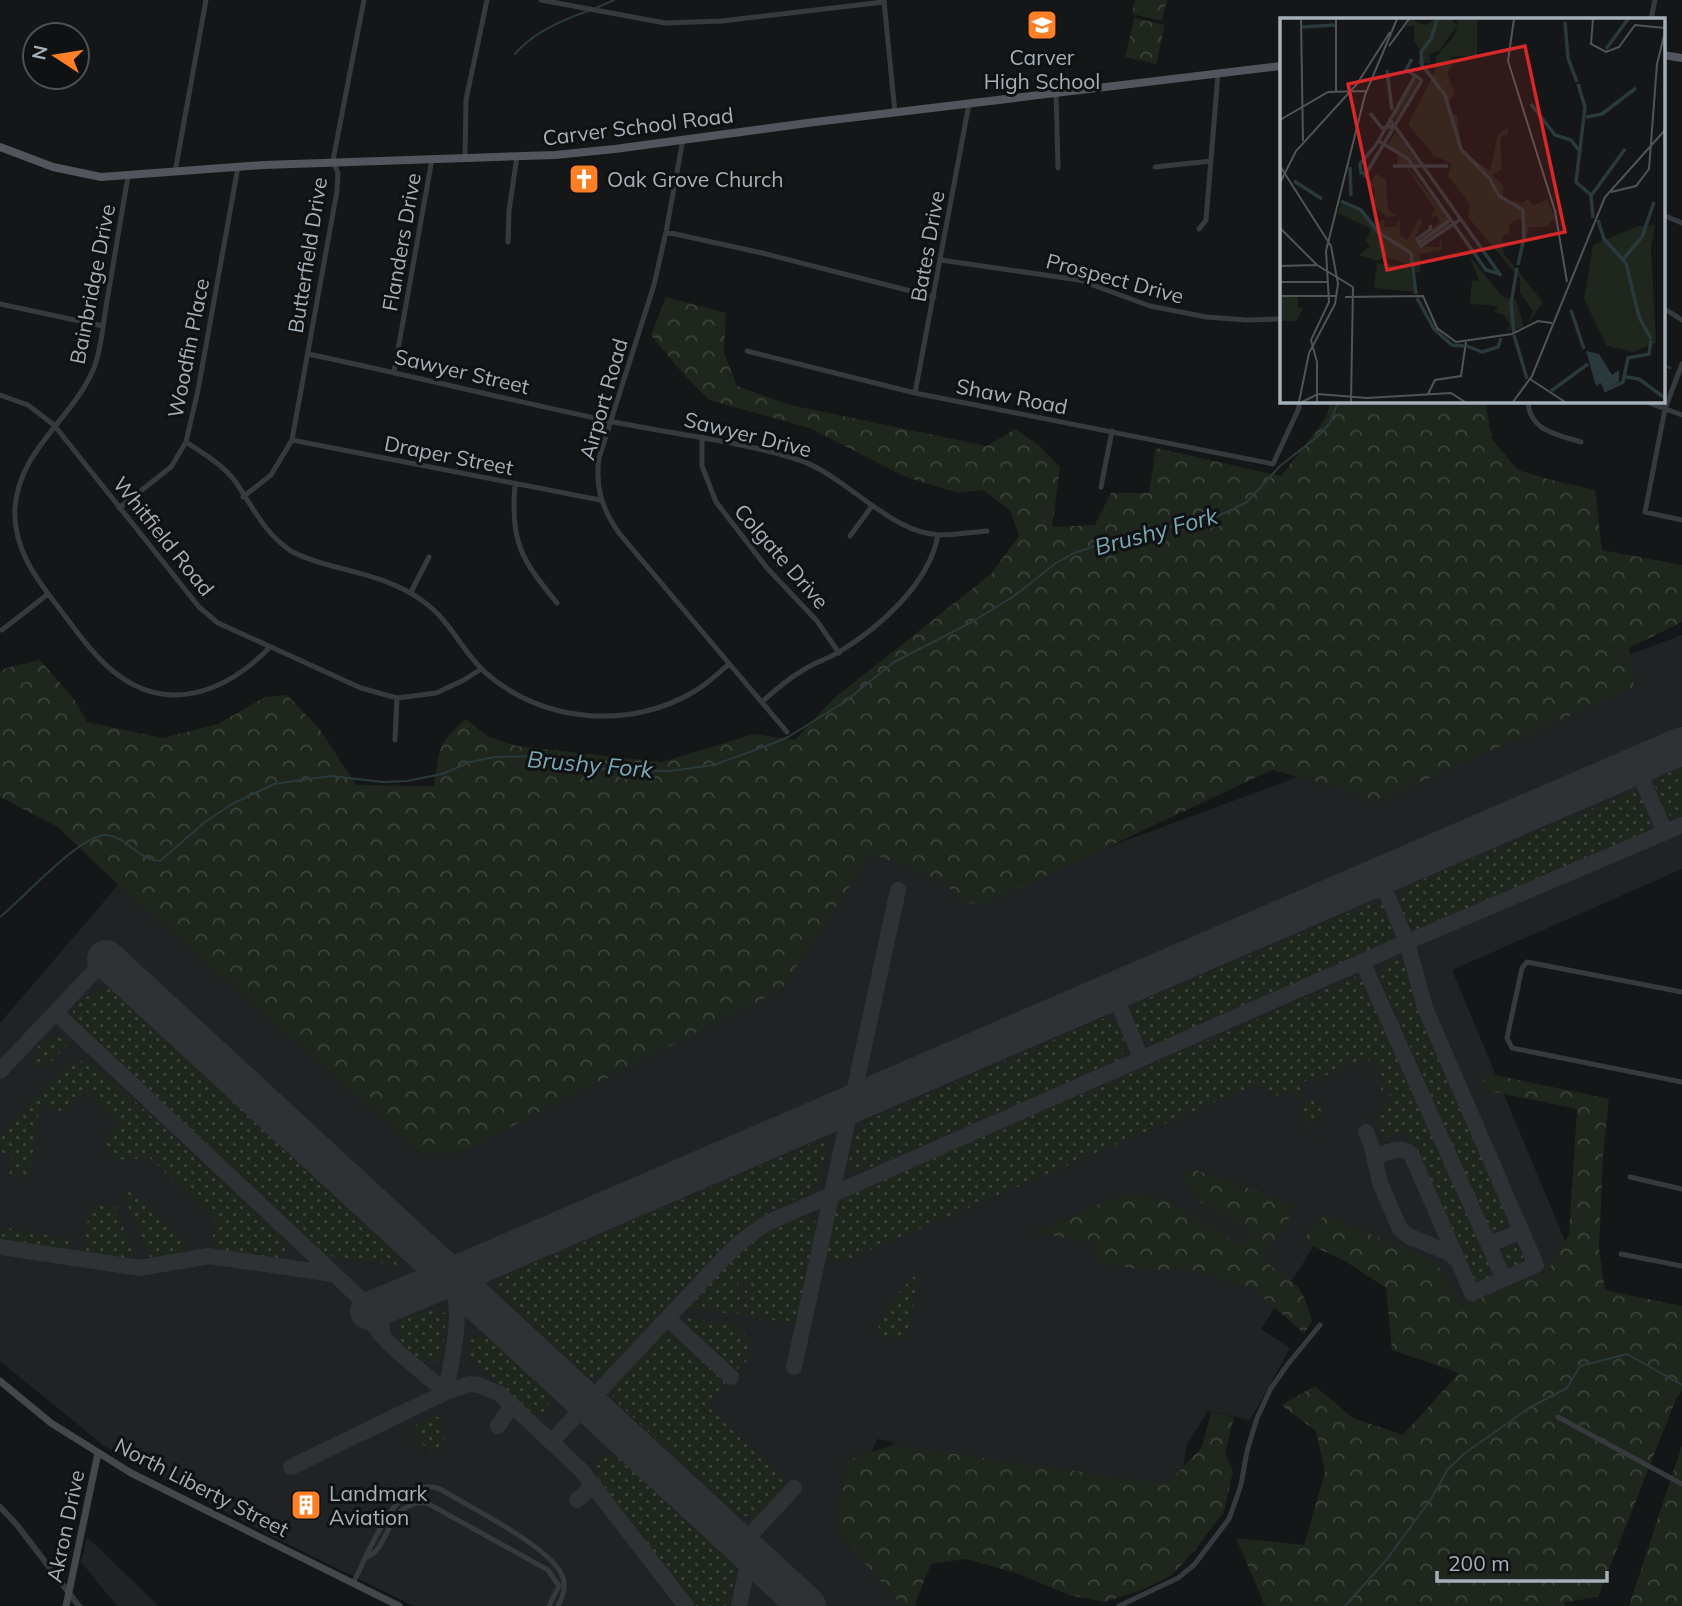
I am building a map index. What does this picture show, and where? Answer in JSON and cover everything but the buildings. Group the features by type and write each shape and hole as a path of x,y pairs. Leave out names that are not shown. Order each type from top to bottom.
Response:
{"main road":[{"path":"1664,55 1682,58"},
{"name":"Carver School Road","path":"0,147 72,172 101,177 333,162 601,151 1280,66"},
{"name":"North Liberty Street","path":"0,1381 51,1423 131,1473 399,1606"},
{"name":"Akron Drive","path":"66,1606 98,1453"}],"street":[{"path":"175,172 206,0"},
{"name":"Butterfield Drive","path":"243,497 271,475 292,440 337,191 338,173 333,162 364,0"},
{"path":"465,158 466,100 486,0"},
{"path":"541,0 665,23 688,23 884,1 895,113"},
{"path":"1651,18 1655,0"},
{"path":"1199,229 1206,220 1218,73"},
{"path":"1056,93 1058,168"},
{"name":"Bates Drive","path":"915,393 969,104"},
{"name":"Airport Road","path":"683,139 654,285 609,421 598,468 600,500 619,533 787,732"},
{"path":"508,242 509,211 517,156"},
{"name":"Flanders Drive","path":"394,372 432,159"},
{"path":"1156,167 1211,161"},
{"name":"Woodfin Place","path":"119,508 171,467 186,442 239,167"},
{"name":"Bainbridge Drive","path":"128,176 98,357 89,379 74,403 54,425 24,471 15,509 17,532 24,557 48,594 86,643 113,671 132,684 157,692 191,694 213,688 246,671 270,648"},
{"path":"1664,215 1682,223"},
{"path":"666,232 762,253 934,297"},
{"name":"Prospect Drive","path":"941,260 1079,280 1150,306 1206,317 1280,319"},
{"path":"0,304 103,326"},
{"path":"1664,308 1682,320"},
{"name":"Shaw Road","path":"747,351 915,393 1273,464 1299,408 1299,402"},
{"name":"Sawyer Street","path":"308,354 609,421"},
{"path":"1682,365 1665,409 1645,512 1682,520"},
{"name":"Whitfield Road","path":"0,395 28,405 54,425 199,607 218,623 361,688 397,698 436,692 481,669"},
{"path":"1528,402 1531,416 1539,426 1581,442"},
{"path":"1647,402 1682,415"},
{"name":"Sawyer Drive","path":"609,421 702,437 778,454 815,466 872,506 916,529 938,535 987,531"},
{"path":"1101,487 1112,431"},
{"name":"Colgate Drive","path":"702,437 704,476 720,509 767,568 817,621 839,653"},
{"name":"Draper Street","path":"292,440 600,500"},
{"path":"186,442 221,467 235,481 243,497 273,537 294,552 320,563 373,576 411,592 443,619 481,669 514,693 543,706 575,715 604,717 640,712 670,703 695,691 728,665"},
{"path":"515,484 513,510 518,546 530,569 557,603"},
{"path":"850,536 872,506"},
{"path":"762,702 787,680 839,653 886,615 913,588 933,555 938,535"},
{"path":"411,592 429,557"},
{"path":"2,630 48,594"},
{"path":"395,740 397,698"},
{"path":"1682,992 1527,962 1522,968 1507,1038 1512,1048 1682,1082"},
{"path":"1630,1177 1682,1189"},
{"path":"1621,1254 1682,1266"},
{"path":"1119,1606 1178,1578 1194,1565 1229,1519 1241,1485 1257,1418 1288,1364 1320,1325"},
{"path":"1558,1417 1682,1484"},
{"path":"353,1583 394,1505 404,1495 429,1486 548,1557 563,1577 565,1592 558,1606"},
{"path":"367,1558 372,1555 389,1527 405,1508 415,1503 427,1503 548,1570 559,1586 549,1606"},
{"path":"0,1507 79,1606"},
{"path":"556,1594 563,1597"}],"shaded area":[{"path":"1682,635 1682,869 1452,970 1578,1272 1450,1309 1317,1241 1261,1329 1290,1348 1250,1420 1208,1411 1187,1444 1181,1477 1167,1484 1146,1484 893,1445 893,1442 877,1439 842,1523 917,1606 414,1606 271,1536 104,1446 0,1361 0,1023 118,885 419,1152 798,895 898,819 1005,885"},
{"path":"87,1537 159,1606 117,1606 81,1562"}],"green space":[{"path":"1135,0 1167,0 1162,21 1132,14"},
{"path":"1134,18 1165,25 1156,64 1125,57"},
{"path":"666,297 726,313 724,353 737,386 790,405 987,446 1015,429 1040,446 1060,467 1052,527 1095,525 1111,493 1149,493 1156,448 1281,476 1326,418 1331,402 1485,402 1492,439 1518,470 1595,490 1602,550 1682,565 1682,622 1629,648 1634,687 1371,804 1361,794 1272,770 986,904 961,903 947,885 871,854 781,990 457,1154 419,1152 118,885 58,827 0,797 0,672 6,668 40,660 74,699 87,722 163,738 218,724 265,697 287,695 319,728 356,785 434,786 441,748 449,735 466,719 487,736 517,746 662,762 754,734 795,740 833,699 991,574 1019,536 1010,510 983,490 958,493 906,477 809,428 709,400 651,335"},
{"path":"1682,767 1682,818 1674,819 1663,810 1655,786 1664,775"},
{"path":"1633,792 1642,798 1651,824 1642,835 1423,929 1415,928 1402,914 1399,897 1407,886"},
{"path":"1375,902 1383,905 1392,923 1394,936 1387,944 1161,1043 1146,1041 1136,1030 1132,1016 1137,1003"},
{"path":"1396,960 1402,961 1409,968 1425,1027 1507,1216 1506,1224 1498,1231 1489,1229 1485,1222 1382,980 1383,966"},
{"path":"1357,976 1365,977 1373,988 1491,1259 1493,1271 1487,1282 1475,1281 1463,1265 1405,1129 1383,1140 1377,1124 1381,1122 1380,1118 1375,1121 1374,1118 1383,1113 1380,1104 1389,1104 1394,1113 1397,1112 1374,1059 1371,1061 1384,1091 1383,1098 1378,1100 1383,1096 1366,1058 1311,1082 1310,1079 1299,1084 1303,1099 1298,1101 1294,1091 1273,1097 1264,1087 1252,1086 861,1254 836,1261 822,1255 832,1208 841,1198"},
{"path":"105,988 113,991 399,1255 396,1265 322,1255 80,1030 72,1018 74,1007"},
{"path":"1109,1018 1118,1026 1123,1037 1124,1049 1119,1060 860,1172 854,1173 850,1170 854,1142 860,1129 869,1120"},
{"path":"56,1037 70,1042 48,1065 37,1068 35,1052 45,1041"},
{"path":"81,1061 98,1068 281,1234 287,1248 281,1257 270,1260 223,1254 214,1243 215,1219 150,1158 111,1160 104,1141 118,1122 84,1090 64,1112 40,1105 29,1177 9,1175 12,1155 0,1153 0,1138 50,1082 72,1064"},
{"path":"1486,1073 1609,1099 1603,1156 1599,1248 1605,1290 1682,1306 1682,1390 1676,1399 1598,1597 1565,1602 1564,1606 1265,1606 1236,1538 1304,1545 1325,1472 1316,1431 1281,1405 1315,1386 1353,1418 1403,1435 1459,1373 1392,1350 1386,1288 1345,1261 1302,1241 1324,1215 1436,1262 1461,1306 1548,1271 1569,1234 1577,1109 1481,1089"},
{"path":"1315,1098 1324,1116 1309,1123 1315,1143 1299,1104"},
{"path":"818,1141 827,1145 819,1182 812,1192 774,1209 727,1242 602,1376 587,1376 497,1292 497,1286 503,1277"},
{"path":"1193,1169 1296,1205 1282,1231 1260,1258 1294,1283 1304,1297 1312,1321 1304,1334 1253,1288 1184,1268 1148,1271 1097,1262 1094,1242 1034,1233 1122,1194 1151,1196 1171,1202 1240,1245 1254,1232 1200,1202 1183,1178"},
{"path":"130,1191 183,1240 185,1244 181,1254 154,1259 149,1256 123,1193"},
{"path":"90,1204 115,1207 134,1254 133,1262 83,1253"},
{"path":"804,1215 815,1221 817,1233 797,1322 741,1316 746,1283 744,1280 740,1280 737,1288 740,1297 738,1315 690,1308 728,1265 756,1240 771,1229"},
{"path":"1,1227 71,1239 69,1253 0,1242"},
{"path":"1508,1246 1516,1246 1523,1253 1523,1261 1516,1268 1508,1268 1501,1261 1501,1253"},
{"path":"919,1273 906,1340 878,1336 878,1329 886,1311"},
{"path":"428,1310 446,1313 443,1351 439,1360 430,1363 405,1347 398,1328 401,1321"},
{"path":"686,1318 735,1325 750,1339 750,1357 736,1371 731,1371 686,1329"},
{"path":"669,1332 690,1345 725,1378 725,1383 706,1405 784,1478 779,1498 762,1513 748,1517 732,1511 613,1398 614,1386"},
{"path":"479,1336 489,1338 549,1394 549,1404 545,1410 538,1413 528,1411 469,1356 469,1341"},
{"path":"1211,1412 1234,1417 1225,1453 1233,1471 1224,1512 1172,1575 1144,1589 1105,1602 1069,1595 1016,1573 965,1559 931,1564 914,1606 903,1606 835,1530 847,1460 893,1445 1167,1484 1202,1447"},
{"path":"435,1416 440,1418 446,1435 434,1454 422,1444 418,1452 413,1443 421,1439 417,1432 413,1434 411,1428"},
{"path":"1682,1445 1682,1606 1629,1606"},
{"path":"617,1457 736,1566 729,1606 693,1606 594,1473 598,1460"}],"waterway":[{"path":"596,8 614,0"},
{"path":"515,54 539,34 588,11"},
{"name":"Brushy Fork","path":"1664,365 1670,368"},
{"name":"Brushy Fork","path":"0,917 52,868 96,837 114,837 145,857 160,861 205,822 232,804 274,784 331,776 383,782 407,781 442,774 470,762 495,757 538,756 611,770 670,771 714,765 774,743 846,701 894,662 972,622 1074,553 1125,536 1216,517 1247,502 1280,466 1329,424 1339,402"},
{"path":"1345,1606 1387,1559 1431,1499 1448,1469 1465,1453 1529,1408 1567,1388 1580,1366 1627,1354 1682,1385"}],"taxiway":[{"path":"1636,766 1665,832"},
{"path":"551,1442 723,1259 765,1224 1407,942 1682,825"},
{"path":"1375,1157 1398,1150 1411,1154 1472,1293 1536,1265 1425,1008 1407,942 1379,876"},
{"path":"794,1367 898,890"},
{"path":"0,1071 106,959"},
{"path":"1362,961 1504,1279"},
{"path":"1113,991 1141,1058"},
{"path":"56,1013 364,1302 376,1328 399,1352 446,1392 469,1384 479,1385 500,1394 581,1470 686,1606"},
{"path":"1366,1132 1380,1183 1400,1229 1408,1236 1450,1253 1456,1259"},
{"path":"1489,1244 1521,1232"},
{"path":"0,1247 140,1268 209,1256 333,1274"},
{"path":"460,1307 468,1285 494,1258"},
{"path":"291,1467 446,1392 457,1320 451,1277"},
{"path":"383,1336 381,1321 395,1300"},
{"path":"668,1319 731,1377"},
{"path":"498,1426 512,1405"},
{"path":"577,1500 594,1485"},
{"path":"741,1545 794,1488"},
{"path":"739,1606 750,1553"}],"runway":[{"path":"369,1311 1682,746"},
{"path":"106,959 807,1606"}],"place":[{"name":"Carver High School","path":"1042,25"},
{"name":"Oak Grove Church","path":"584,179"},
{"name":"Landmark Aviation","path":"306,1505"}]}
